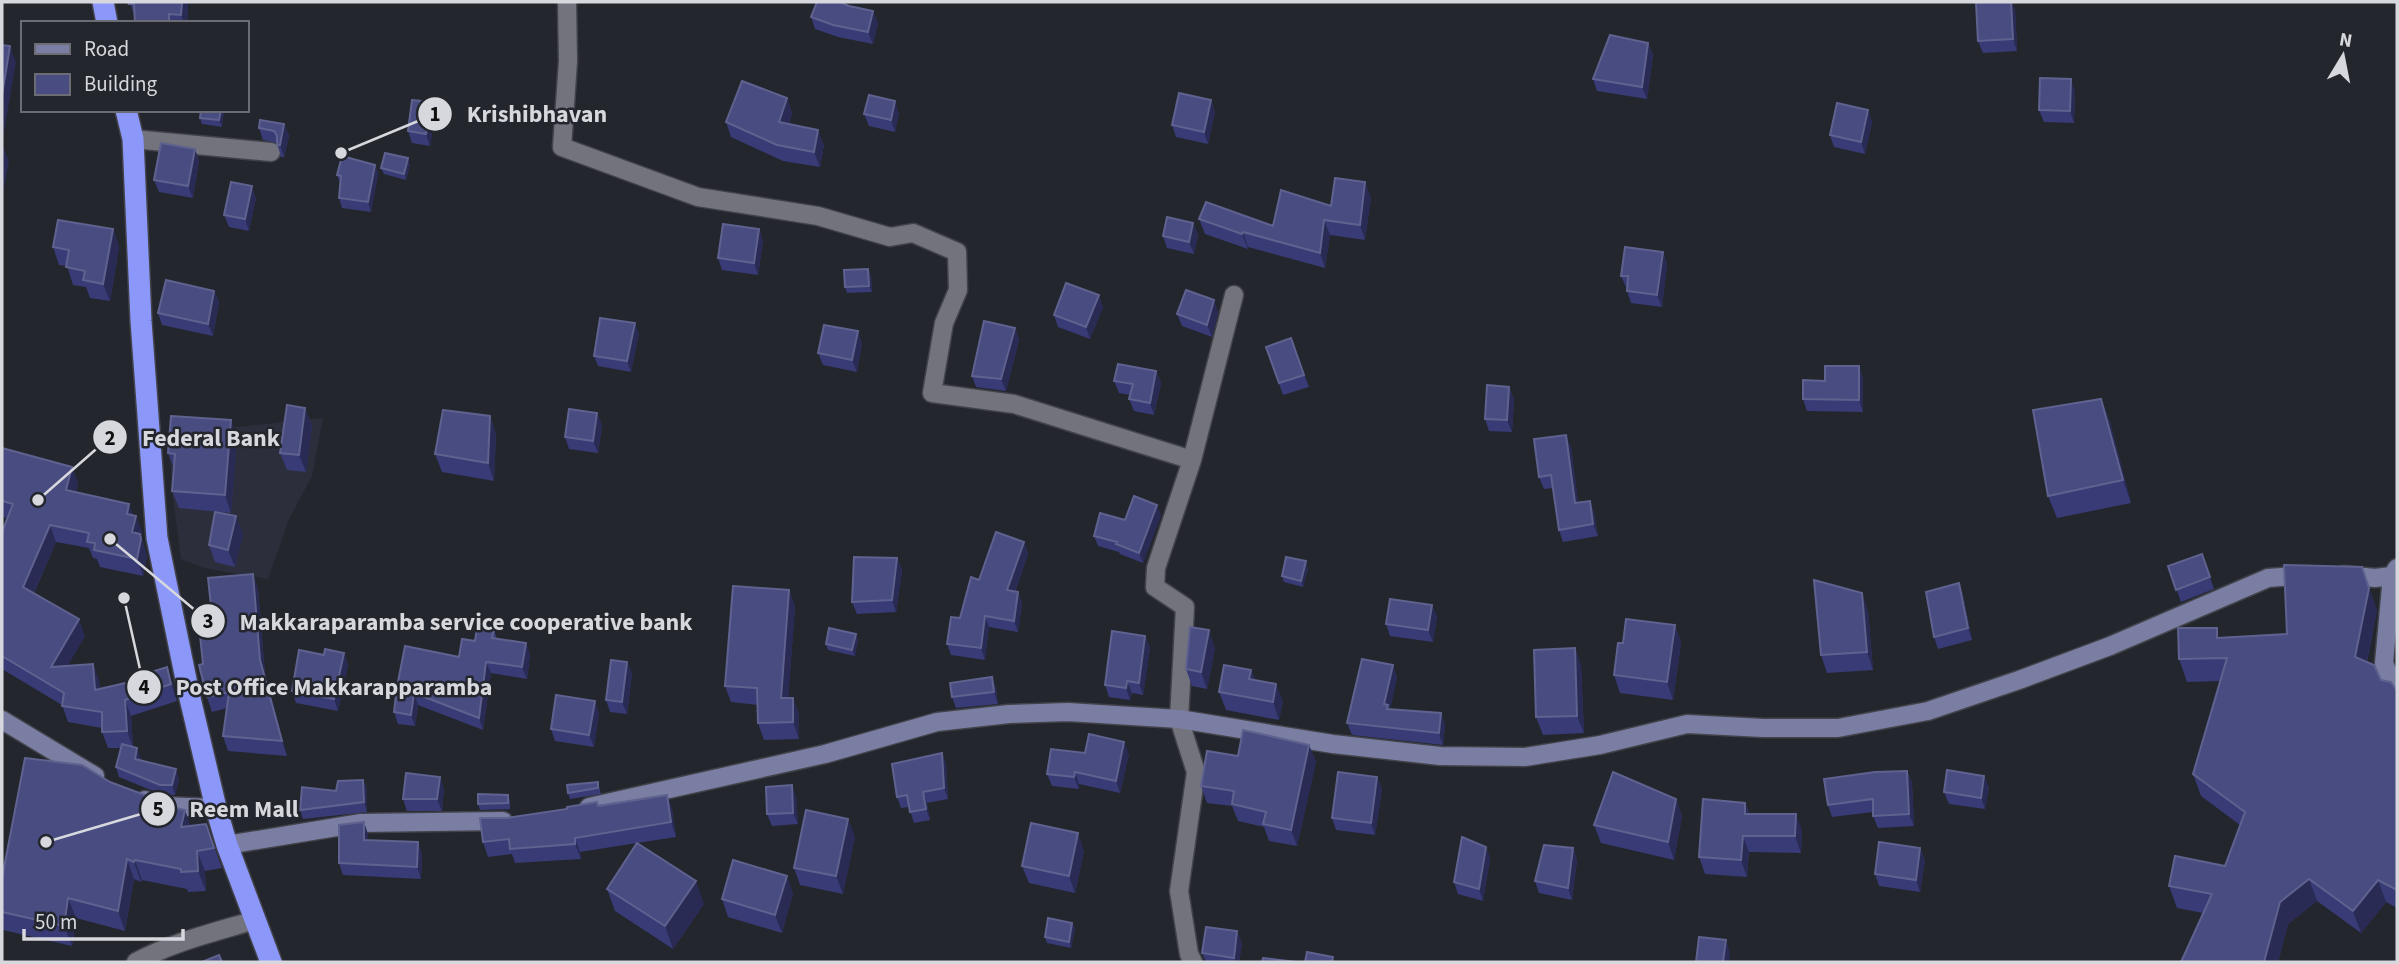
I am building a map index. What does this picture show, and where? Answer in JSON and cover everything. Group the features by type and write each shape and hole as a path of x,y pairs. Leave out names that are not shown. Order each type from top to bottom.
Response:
{"highway":[{"path":"103,2 107,21"},
{"path":"126,112 133,139 141,321 157,538 216,808 271,962"}],"main road":[{"path":"575,810 825,754 937,722 1009,714 1068,712 1180,719 1333,744 1440,756 1488,757 1525,757 1587,747 1686,724 1838,728 1928,711 2019,680 2109,646 2269,578 2326,573 2375,578 2395,572 2384,663 2397,694"},
{"path":"2,720 109,784"},
{"path":"134,796 160,806 216,808"},
{"path":"228,845 361,823 510,821 523,818"}],"street":[{"path":"566,2 568,61 562,147 698,197 818,216 890,237 913,233 957,252 958,290 944,323 932,393 1014,404 1192,460"},
{"path":"133,139 271,152"},
{"path":"1194,962 1189,954 1179,891 1196,772 1180,719 1185,607 1155,587 1156,568 1192,460 1234,295"},
{"path":"136,962 152,953 255,920"}],"shaded area":[{"path":"323,418 312,476 289,519 268,579 204,568 181,559 169,443 178,433"}],"building":[{"path":"182,2 181,15 169,14 169,21 135,21 134,4 129,4"},
{"path":"817,2 840,2 873,11 868,32 833,25 811,17"},
{"path":"1976,2 2011,2 2013,39 1978,41"},
{"path":"1610,35 1648,43 1642,87 1593,79"},
{"path":"2,45 10,46 2,95"},
{"path":"2040,78 2071,79 2070,111 2039,110"},
{"path":"742,81 787,98 779,122 818,130 814,152 777,145 726,122"},
{"path":"1179,93 1211,100 1204,132 1172,125"},
{"path":"869,95 895,101 891,120 864,114"},
{"path":"412,100 431,102 426,134 408,131"},
{"path":"1837,103 1868,110 1861,142 1830,135"},
{"path":"201,112 221,112 219,120 200,118"},
{"path":"260,120 284,124 280,145 277,145 274,131 259,128"},
{"path":"161,143 195,149 188,186 154,180"},
{"path":"385,153 408,158 404,174 381,168"},
{"path":"342,156 375,165 368,202 339,198 341,176 337,175"},
{"path":"1335,178 1365,182 1360,225 1324,220 1320,253 1243,232 1242,234 1199,219 1206,202 1273,226 1281,190 1331,206"},
{"path":"231,182 252,186 245,219 224,215"},
{"path":"1167,217 1193,223 1189,242 1163,236"},
{"path":"58,220 113,229 103,284 83,280 85,271 66,267 69,250 53,247"},
{"path":"723,224 759,229 754,263 718,258"},
{"path":"1625,247 1663,252 1657,295 1627,291 1628,276 1621,276"},
{"path":"868,269 869,286 845,287 844,270"},
{"path":"166,280 214,291 208,324 158,313"},
{"path":"1066,283 1099,295 1086,327 1054,315"},
{"path":"1186,290 1214,300 1207,325 1177,314"},
{"path":"600,318 635,323 627,361 594,356"},
{"path":"984,321 1015,328 1001,379 972,376"},
{"path":"824,325 858,331 852,360 818,353"},
{"path":"1291,338 1304,375 1279,383 1266,347"},
{"path":"1118,364 1156,371 1150,403 1129,399 1133,384 1114,381"},
{"path":"1825,366 1859,366 1859,400 1803,399 1803,380 1825,381"},
{"path":"1487,385 1509,387 1507,420 1485,419"},
{"path":"2101,399 2123,480 2048,496 2033,410"},
{"path":"287,405 305,408 299,455 280,453"},
{"path":"569,409 597,413 593,441 565,437"},
{"path":"443,410 490,416 488,463 435,454"},
{"path":"171,416 231,420 225,495 172,491 175,454 168,453"},
{"path":"1566,435 1575,503 1590,501 1593,524 1559,530 1551,475 1539,477 1534,439"},
{"path":"2,448 72,467 66,490 129,504 127,514 136,516 132,532 140,534 141,539 137,559 94,550 95,543 87,542 89,533 50,525 23,587 79,619 51,667 93,664 95,690 147,678 145,674 167,667 171,684 125,700 127,731 102,732 102,712 62,706 64,693 2,656 2,532 13,504 2,501"},
{"path":"1134,496 1157,505 1139,553 1116,544 1117,542 1094,536 1100,513 1125,520"},
{"path":"215,512 236,516 228,550 209,545"},
{"path":"996,532 1024,542 1007,590 1018,592 1014,621 985,616 981,648 947,644 951,617 960,618 971,577 979,580"},
{"path":"2202,554 2210,577 2176,590 2168,566"},
{"path":"854,557 897,558 892,600 852,602"},
{"path":"1286,557 1306,561 1301,581 1282,576"},
{"path":"2284,565 2362,567 2369,588 2355,657 2374,665 2381,680 2391,682 2397,691 2397,890 2378,880 2353,911 2309,879 2280,902 2264,962 2181,962 2212,894 2169,886 2175,856 2225,866 2245,812 2193,774 2227,658 2179,659 2178,628 2217,628 2217,638 2287,634"},
{"path":"253,574 260,660 282,741 223,736 229,692 207,697 199,665 203,664 197,607 211,606 208,578"},
{"path":"1814,580 1862,593 1867,652 1821,655"},
{"path":"1959,583 1968,628 1934,637 1926,592"},
{"path":"733,586 789,590 781,698 793,698 793,722 758,723 757,688 725,686"},
{"path":"1390,599 1432,605 1428,630 1386,624"},
{"path":"1626,619 1675,625 1667,682 1614,675 1618,643 1623,643"},
{"path":"1190,627 1209,630 1201,672 1186,669"},
{"path":"477,628 494,630 492,638 526,643 522,667 486,662 479,718 414,693 411,715 394,712 405,646 459,657 462,639 475,641"},
{"path":"829,628 856,634 852,650 826,644"},
{"path":"1112,631 1145,636 1139,683 1127,681 1126,688 1105,685"},
{"path":"1575,648 1577,716 1536,717 1534,650"},
{"path":"325,649 344,653 334,699 292,691 299,650 324,655"},
{"path":"1362,659 1393,665 1384,704 1388,705 1387,709 1441,713 1439,733 1347,723"},
{"path":"611,660 627,662 622,702 606,700"},
{"path":"1224,665 1251,670 1249,679 1276,684 1273,702 1219,692"},
{"path":"992,677 994,692 952,697 950,683"},
{"path":"556,695 595,701 589,735 551,729"},
{"path":"1243,730 1309,745 1291,830 1263,824 1266,812 1232,804 1234,791 1201,786 1207,751 1238,756"},
{"path":"1089,734 1124,742 1116,781 1075,772 1074,777 1047,774 1051,749 1085,753"},
{"path":"122,744 137,748 135,759 176,769 172,785 160,785 116,767"},
{"path":"942,753 944,788 923,792 926,809 910,812 907,795 897,797 892,764"},
{"path":"25,758 82,765 110,782 150,797 162,798 161,805 185,810 181,827 206,824 214,848 197,851 198,871 181,872 181,869 127,859 118,911 68,898 64,926 2,912 2,878"},
{"path":"1947,770 1984,776 1981,798 1944,792"},
{"path":"1907,771 1909,814 1873,816 1873,799 1828,805 1824,779"},
{"path":"1338,772 1377,777 1371,823 1332,818"},
{"path":"1613,772 1676,799 1668,842 1594,825"},
{"path":"406,773 440,777 437,799 403,799"},
{"path":"363,780 364,802 300,810 302,787 336,791 338,781"},
{"path":"598,782 598,788 568,793 567,785"},
{"path":"792,785 793,813 767,814 766,787"},
{"path":"478,794 508,795 508,803 478,804"},
{"path":"667,795 671,822 575,838 575,844 510,849 509,839 483,842 480,818 507,818 597,802 598,806"},
{"path":"1703,799 1745,803 1745,814 1796,814 1795,836 1743,836 1741,860 1699,857"},
{"path":"806,810 848,819 836,876 794,868"},
{"path":"364,822 364,840 418,842 417,867 339,863 339,825"},
{"path":"1031,823 1078,833 1069,876 1022,866"},
{"path":"1462,837 1486,847 1479,889 1454,882"},
{"path":"1879,842 1920,848 1916,880 1875,874"},
{"path":"637,843 696,881 665,926 607,889"},
{"path":"1544,845 1573,848 1568,888 1535,881"},
{"path":"733,860 787,876 775,915 722,899"},
{"path":"1048,918 1072,923 1069,942 1045,937"},
{"path":"1206,927 1237,931 1234,958 1202,953"},
{"path":"1699,937 1726,940 1723,962 1696,962"},
{"path":"1307,952 1333,957 1332,962 1305,962"},
{"path":"219,955 222,962 202,962"},
{"path":"1263,958 1296,962 1262,962"}],"place":[{"name":"Krishibhavan","path":"341,153"},
{"name":"Federal Bank","path":"38,500"},
{"name":"Makkaraparamba service cooperative bank","path":"110,539"},
{"name":"Post Office Makkarapparamba","path":"124,598"},
{"name":"Reem Mall","path":"46,842"}]}
